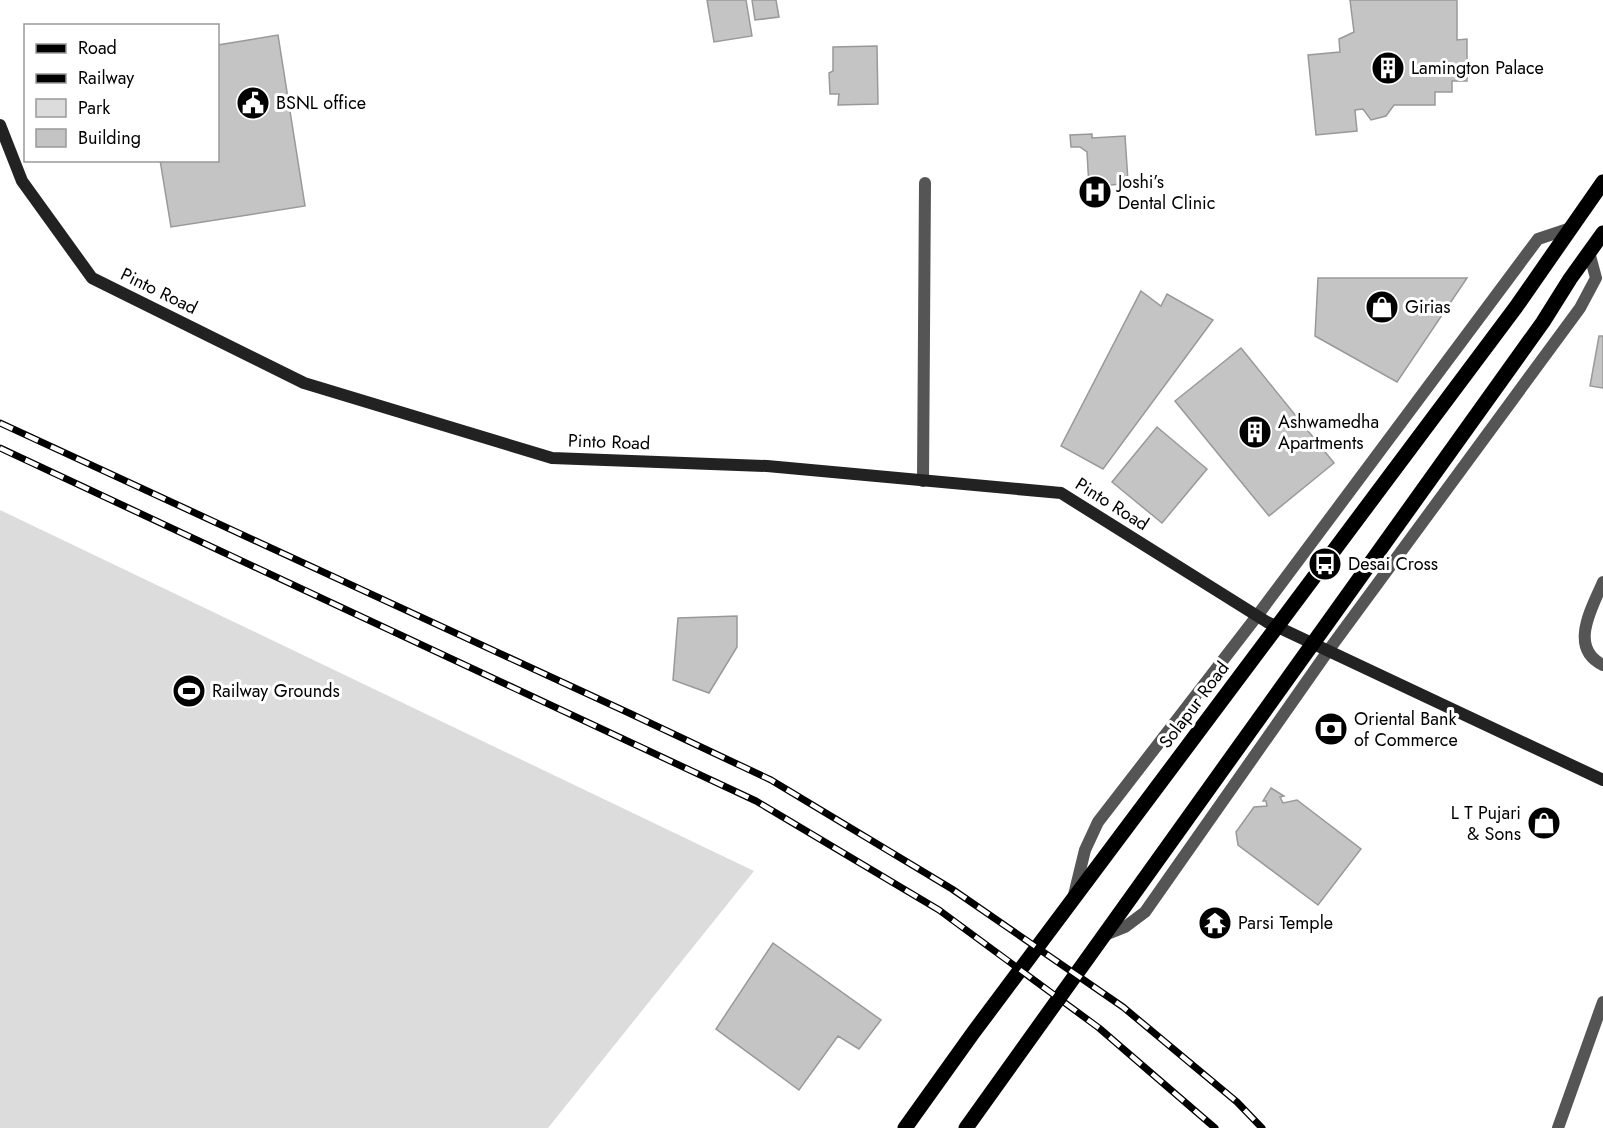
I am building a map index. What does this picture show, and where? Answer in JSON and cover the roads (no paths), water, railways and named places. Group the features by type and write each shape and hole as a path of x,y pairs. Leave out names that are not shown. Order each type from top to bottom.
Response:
{"main road":[{"name":"Solapur Road","path":"905,1128 973,1033 1516,307 1603,182"},
{"path":"966,1128 1543,322 1603,233"}],"street":[{"name":"Pinto Road","path":"0,124 22,181 92,278 304,383 552,458 767,466 1061,493 1257,616 1297,637 1603,780"},
{"path":"923,481 925,183"},
{"path":"1073,899 1085,850 1098,822 1257,616 1538,239 1571,228"},
{"path":"1105,935 1125,927 1145,912 1328,651 1580,308 1596,278 1589,252"},
{"path":"1603,582 1586,623 1584,640 1593,660 1603,665"},
{"path":"1558,1128 1603,1002"}],"railway":[{"path":"0,423 771,780 952,889 1123,1007 1237,1102 1262,1128"},
{"path":"0,448 756,801 939,910 1099,1028 1215,1128"}],"place":[{"name":"Lamington Palace","path":"1388,68"},
{"name":"BSNL office","path":"253,103"},
{"name":"Joshi’s Dental Clinic","path":"1095,192"},
{"name":"Girias","path":"1382,307"},
{"name":"Ashwamedha Apartments","path":"1255,432"},
{"name":"Desai Cross","path":"1325,564"},
{"name":"Railway Grounds","path":"189,691"},
{"name":"Oriental Bank of Commerce","path":"1331,729"},
{"name":"L T Pujari & Sons","path":"1544,823"},
{"name":"Parsi Temple","path":"1215,923"}]}
